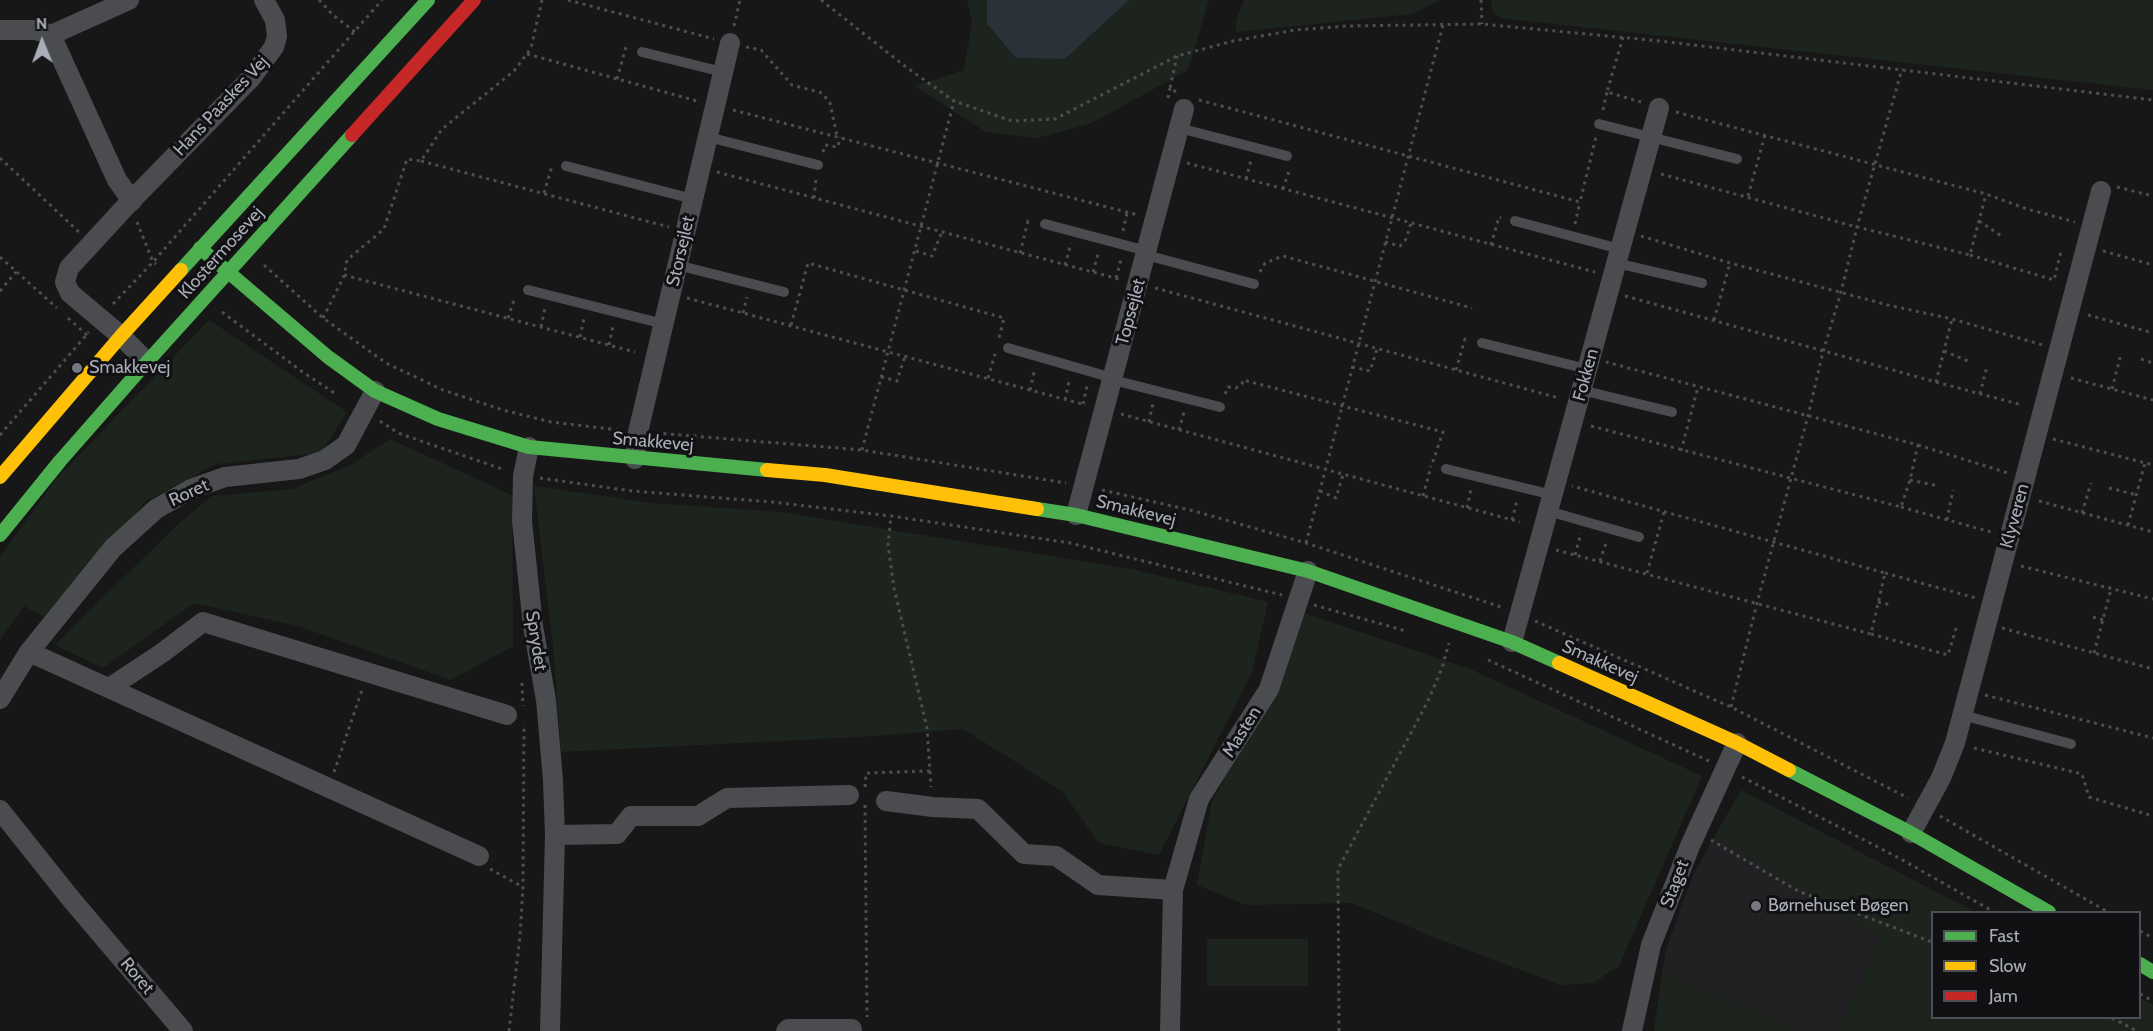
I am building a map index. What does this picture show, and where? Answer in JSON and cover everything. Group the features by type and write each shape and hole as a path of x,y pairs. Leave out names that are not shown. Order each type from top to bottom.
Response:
{"street":[{"path":"0,30 36,30 51,35 129,0"},
{"name":"Hans Paaskes Vej","path":"147,362 122,336 70,293 65,282 69,268 251,78 274,47 277,36 274,20 264,0"},
{"name":"Klostermosevej","path":"0,477 200,248 428,0"},
{"name":"Klostermosevej","path":"0,535 60,461 203,298 474,0"},
{"path":"51,35 117,180 130,202"},
{"name":"Storsejlet","path":"635,459 638,432 730,43"},
{"name":"Topsejlet","path":"1076,515 1171,159 1178,108"},
{"name":"Fokken","path":"1512,642 1659,108"},
{"name":"Klyveren","path":"1911,833 1941,778 1955,743 2101,191"},
{"name":"Smakkevej","path":"200,248 328,357 375,391 438,419 529,447 635,459 825,475 1076,515 1308,571 1512,642 1737,743 1911,833 2047,911"},
{"name":"Roret","path":"0,699 29,652 113,548 156,509 191,489 225,477 299,469 325,460 346,445 375,391"},
{"name":"Sprydet","path":"529,447 523,476 522,521 533,626 546,700 555,835 550,1031"},
{"name":"Masten","path":"1170,1031 1173,890 1199,799 1269,689 1308,571"},
{"path":"109,688 162,653 203,621 368,672 518,713"},
{"path":"29,652 479,856"},
{"name":"Staget","path":"1632,1031 1651,945 1697,831 1737,743"},
{"path":"555,835 617,834 632,816 698,816 728,798 860,794"},
{"path":"886,801 933,807 978,809 1024,854 1056,856 1098,885 1173,890"},
{"name":"Roret","path":"0,810 71,899 183,1031"},
{"path":"786,1031 788,1029 860,1024"}],"lane":[{"path":"642,52 723,72"},
{"path":"1178,108 1254,147 1287,156"},
{"path":"1599,124 1737,159"},
{"path":"708,136 818,165"},
{"path":"566,166 693,199"},
{"path":"1515,221 1572,237 1616,262 1702,283"},
{"path":"1045,224 1254,284"},
{"path":"678,265 784,292"},
{"path":"528,290 664,324"},
{"path":"1482,343 1589,363"},
{"path":"1008,348 1156,391 1220,406"},
{"path":"1581,390 1672,412"},
{"path":"1446,469 1552,496 1584,522 1639,537"},
{"path":"1962,716 2070,744"}],"path":[{"path":"319,0 333,15 355,32"},
{"path":"0,435 100,317 153,262 382,0"},
{"path":"421,160 442,129 514,71 527,54 531,48 542,0"},
{"path":"567,0 761,50 792,85 822,93 830,103 837,136"},
{"path":"730,43 740,0"},
{"path":"821,0 906,68 954,101 1012,121 1055,119 1177,56 1233,41 1295,30 1347,26 1482,24 1623,37 2153,99"},
{"path":"1481,0 1482,24"},
{"path":"1306,543 1443,25"},
{"path":"1572,237 1607,92 1623,37"},
{"path":"617,79 626,47 642,52"},
{"path":"527,54 1138,216"},
{"path":"1177,56 1170,88 1178,108"},
{"path":"1731,706 1823,352 1902,69"},
{"path":"1170,88 1178,108"},
{"path":"1607,92 1659,108 1986,194 2027,209 2091,226"},
{"path":"862,450 954,101"},
{"path":"1178,108 1409,155 1580,202"},
{"path":"1748,196 1765,135"},
{"path":"1246,179 1254,147"},
{"path":"1283,189 1290,166 1287,156"},
{"path":"0,158 92,244"},
{"path":"323,318 344,275 347,260 384,229 407,159 421,160 686,231"},
{"path":"1171,159 1491,245 1616,262 1730,263 1888,305 1952,319 2059,349"},
{"path":"544,193 553,163 566,166"},
{"path":"1642,169 1970,255 2054,280 2061,251"},
{"path":"2101,191 2101,182 2153,196"},
{"path":"1970,255 1986,194"},
{"path":"130,202 153,262 174,277"},
{"path":"1491,245 1499,217 1515,221"},
{"path":"1020,253 1028,221 1045,224"},
{"path":"1979,221 2003,237"},
{"path":"1385,242 1400,246 1406,239 1411,223"},
{"path":"916,251 932,256 942,232"},
{"path":"1065,265 1074,232"},
{"path":"1093,272 1102,239"},
{"path":"1116,278 1124,245"},
{"path":"2086,247 2153,265"},
{"path":"1254,284 1264,263 1283,256 1472,308"},
{"path":"0,257 87,335"},
{"path":"1616,262 1714,321 2022,405"},
{"path":"790,326 807,263 1004,318 987,378"},
{"path":"1714,321 1730,263"},
{"path":"0,291 16,272"},
{"path":"344,275 635,352"},
{"path":"671,294 1088,406"},
{"path":"541,327 548,295"},
{"path":"203,298 304,373 398,433 523,476 633,490 772,502 891,516 1070,543 1298,599 1330,611 1406,632"},
{"path":"580,337 587,304"},
{"path":"2069,310 2153,333"},
{"path":"609,345 616,312"},
{"path":"1936,382 1952,319"},
{"path":"1456,370 1465,339 1482,343"},
{"path":"1352,368 1370,371 1377,349"},
{"path":"1944,351 1968,361"},
{"path":"2112,389 2121,354"},
{"path":"881,377 897,381 905,356"},
{"path":"1030,390 1038,357"},
{"path":"2141,359 2153,363"},
{"path":"1589,363 1698,387 1918,445 2082,513 2153,532"},
{"path":"1065,400 1072,366"},
{"path":"1980,394 1987,366"},
{"path":"1083,404 1091,371"},
{"path":"2053,373 2153,400"},
{"path":"1220,406 1228,387 1236,388 1242,384 1243,380 1443,432 1431,465 1424,496"},
{"path":"1681,451 1698,387"},
{"path":"1149,422 1156,391"},
{"path":"1179,430 1187,399"},
{"path":"1121,414 1520,522"},
{"path":"1573,421 1991,532"},
{"path":"2036,435 2153,465"},
{"path":"1901,507 1918,445"},
{"path":"2128,525 2145,463"},
{"path":"1431,465 1446,469"},
{"path":"1320,492 1336,498 1343,475"},
{"path":"1467,508 1474,476"},
{"path":"1910,480 1939,486"},
{"path":"2082,513 2091,483"},
{"path":"1512,520 1521,488"},
{"path":"2109,488 2137,495"},
{"path":"1947,520 1953,490"},
{"path":"1552,496 1664,512 1992,603"},
{"path":"1647,573 1664,512"},
{"path":"860,1024 860,794 866,773 930,771 927,728 894,588 888,545 891,516"},
{"path":"1575,555 1584,522"},
{"path":"1600,561 1611,530"},
{"path":"1556,550 1948,655 1957,625"},
{"path":"2003,561 2153,599"},
{"path":"1870,634 1885,573"},
{"path":"2094,653 2111,589"},
{"path":"1878,602 1891,605"},
{"path":"2093,617 2103,620"},
{"path":"1986,624 2153,669"},
{"path":"1339,1031 1338,869 1427,703 1442,668 1449,643 1439,640"},
{"path":"1480,657 1726,768 1899,858 1992,911"},
{"path":"329,788 368,672"},
{"path":"509,1031 520,936 522,887 518,713 522,675"},
{"path":"1969,690 2153,738"},
{"path":"1955,743 2082,774 2089,797 2153,816"},
{"path":"1697,831 1798,891 1931,942"},
{"path":"479,856 485,867 522,887"},
{"path":"2116,1019 2137,1031"}],"shaded area":[{"path":"967,0 987,0 987,25 1016,58 1065,59 1129,0 1209,0 1188,70 1092,123 1038,138 986,132 914,86 964,70 972,22"},
{"path":"987,0 1129,0 1065,59 1016,58 987,24"},
{"path":"1244,0 1440,0 1412,14 1236,32 1236,21"},
{"path":"1491,0 2153,0 2153,90 1500,18 1492,10"},
{"path":"209,320 347,412 321,453 216,464 146,501 49,620 24,606 0,640 0,557 57,478"},
{"path":"390,439 512,495 513,646 451,680 298,626 194,603 103,668 55,645 177,525 212,496 293,489 352,464"},
{"path":"534,486 652,503 781,512 1131,569 1268,602 1252,672 1159,855 1099,843 1062,791 963,729 860,737 561,752 553,647"},
{"path":"1304,613 1470,669 1702,776 1619,966 1593,983 1561,985 1436,938 1352,903 1246,905 1197,885 1212,801 1277,687"},
{"path":"1741,790 1973,911 1931,911 1931,1019 2141,1019 2141,999 2153,1005 2153,1031 1837,1031 1881,937 1714,837"},
{"name":"Børnehuset Bøgen","path":"1714,837 1882,937 1837,1031 1804,1031 1662,973 1666,950 1693,875"},
{"path":"1207,939 1308,939 1308,986 1207,986"},
{"path":"1662,973 1804,1031 1654,1031"}],"traffic: fast":[{"path":"181,270 428,0"},
{"path":"0,535 60,461 147,362 352,135"},
{"path":"200,248 328,357 375,391 438,419 529,447 767,470"},
{"path":"1037,509 1076,515 1308,571 1512,642 1559,663"},
{"path":"1789,770 1911,833 2047,911"},
{"path":"2141,965 2153,972"}],"traffic: slow":[{"path":"0,477 181,270"},
{"path":"767,470 825,475 1037,509"},
{"path":"1559,663 1737,743 1789,770"}],"traffic: jam":[{"path":"352,135 474,0"}],"place":[{"name":"Smakkevej","path":"77,368"},
{"name":"Børnehuset Bøgen","path":"1756,906"}]}
